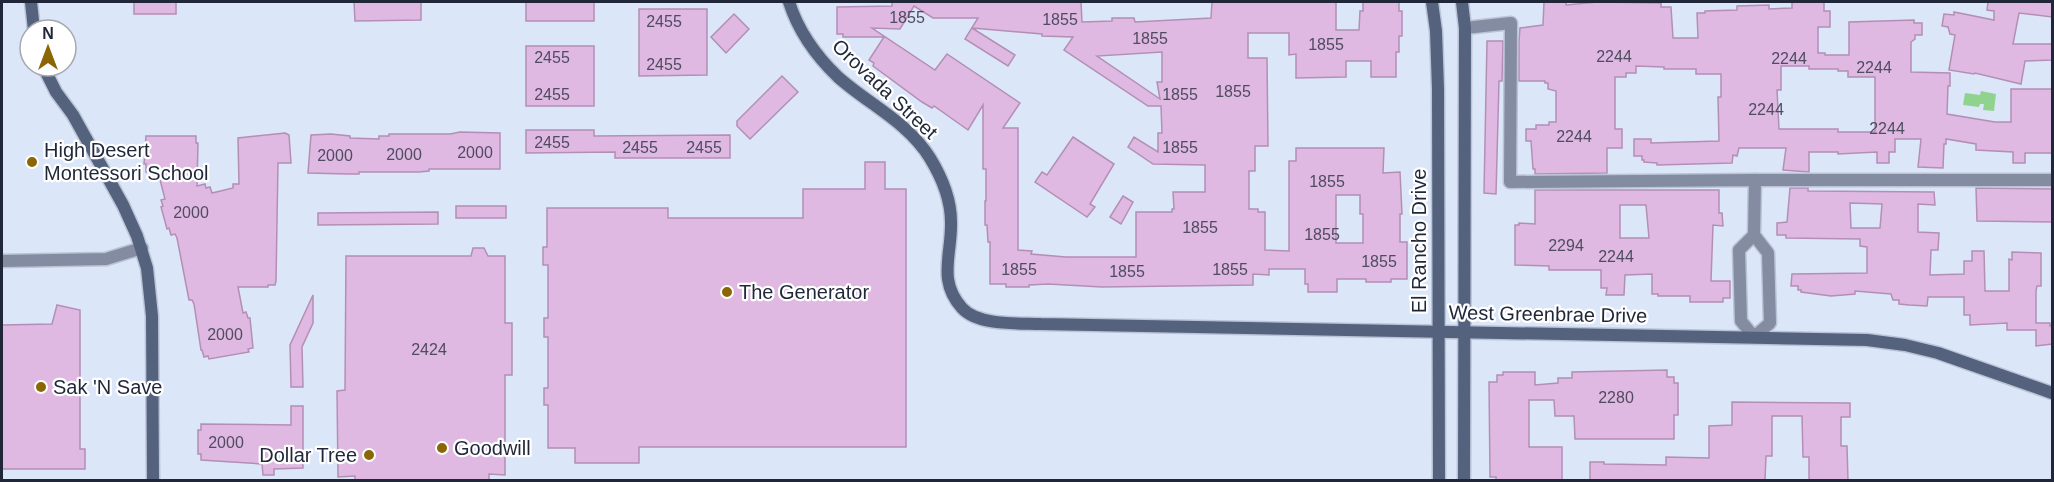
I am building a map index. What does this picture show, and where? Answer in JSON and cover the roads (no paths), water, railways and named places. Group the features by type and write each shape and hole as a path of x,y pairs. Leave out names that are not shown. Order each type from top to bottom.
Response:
{"street":[{"path":"30,2 32,18"},
{"name":"Orovada Street","path":"789,2 803,34 818,56 838,77 897,122 929,157 940,177 947,198 951,222 948,281 954,297 964,311"},
{"name":"El Rancho Drive","path":"1432,2 1436,31 1438,89 1439,480"},
{"path":"1462,2 1465,28 1464,480"},
{"path":"1465,28 1511,23 1510,182 2052,180"},
{"path":"49,78 56,93 73,115 123,205 142,248 150,289 152,316 153,480"},
{"path":"1754,235 1739,250 1741,321 1754,338 1770,323 1768,253 1754,235 1755,180"},
{"path":"2,261 106,259 142,248"},
{"name":"West Greenbrae Drive","path":"964,311 977,318 995,322 1847,339 1905,345 1938,353 2052,393"}],"place":[{"name":"High Desert Montessori School","path":"32,162"},
{"name":"The Generator","path":"727,292"},
{"name":"Sak 'N Save","path":"41,387"},
{"name":"Goodwill","path":"442,448"},
{"name":"Dollar Tree","path":"369,455"}]}
